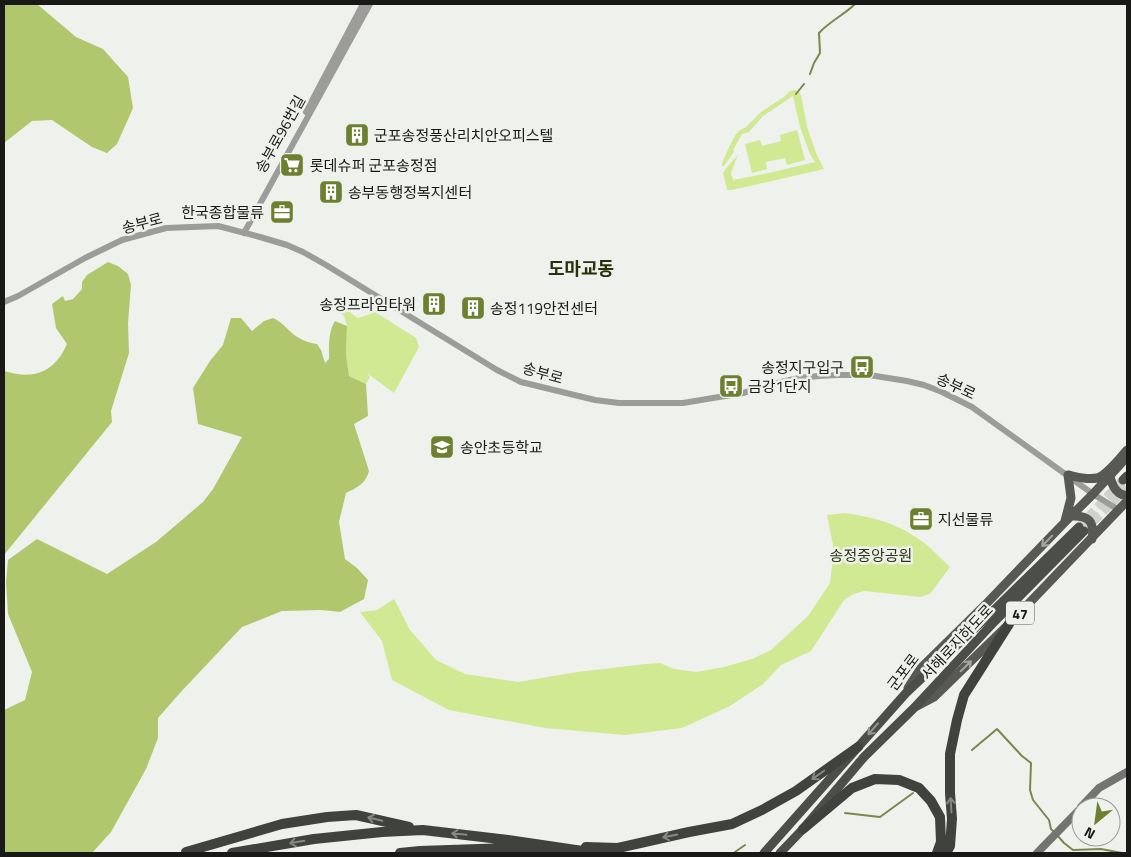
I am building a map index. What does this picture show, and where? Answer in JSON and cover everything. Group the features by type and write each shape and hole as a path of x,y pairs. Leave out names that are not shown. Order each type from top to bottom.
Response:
{"highway":[{"name":"서해로지하도로","path":"906,693 1082,529 914,708"},
{"path":"946,853 950,846 952,819 950,754 956,720 964,695 1009,624"},
{"name":"군포로","path":"764,853 906,693"},
{"name":"군포로","path":"780,853 864,756 914,708"},
{"path":"542,851 618,848 732,824 796,791 858,747"},
{"path":"802,829 852,788 876,779 899,780 919,788 931,801 940,817 941,842 937,853"},
{"path":"186,852 282,824 327,817 356,815 422,830 542,851 596,853"},
{"path":"232,853 314,839 422,830"},
{"path":"400,853 508,844"}],"main road":[{"path":"1092,539 1092,524 1088,518 1080,516 1068,519 1071,498 1068,476 1097,478 1106,473 1127,450"},
{"name":"47","path":"1093,494 1127,457"},
{"path":"1110,476 1116,490 1127,496"},
{"name":"군포로","path":"906,693 921,668 1093,494"},
{"name":"47","path":"1119,510 1127,501"},
{"name":"군포로","path":"914,708 934,697 1009,624 1119,510"},
{"path":"1090,797 1099,788 1127,772"},
{"path":"1037,853 1071,818"}],"street":[{"name":"송부로96번길","path":"243,232 363,4"},
{"path":"243,232 370,4"},
{"name":"송부로","path":"4,302 122,240 166,228 218,226 287,245 303,252 497,370 521,382 595,400 619,403 683,403 744,393 799,378 837,375 869,375 924,385 972,407 1093,494 1119,510"}],"green space":[{"path":"4,4 37,4 76,37 103,49 128,77 133,108 117,144 107,153 92,147 52,120 32,121 4,143"},
{"path":"795,90 801,95 807,127 824,169 727,190 723,173 738,155 731,173 733,180 815,162 800,127 793,96 763,116 749,132 742,134 733,150 734,152 724,166 722,166 736,134 761,112 790,91"},
{"path":"797,130 805,160 787,165 785,158 766,162 767,169 752,173 745,144 760,140 762,146 781,141 780,135"},
{"path":"108,262 118,266 128,274 131,285 128,323 129,353 111,411 112,422 4,555 4,371 25,375 34,374 42,372 56,362 67,344 56,328 52,304 63,296 65,301 73,299 82,289 82,282 87,275"},
{"path":"331,302 359,318 375,312 416,338 419,347 394,393 367,373 370,377 366,384 349,376 346,355 347,326 344,316 332,307"},
{"path":"231,318 241,318 252,331 264,321 273,318 297,337 317,344 325,363 329,359 330,335 335,321 347,326 346,355 349,376 366,384 368,416 354,424 369,471 361,485 346,493 339,522 345,559 368,580 364,599 340,612 322,610 282,611 242,627 158,718 158,738 146,769 111,832 92,853 4,853 4,710 25,700 32,672 8,614 6,582 8,560 37,539 107,574 156,542 203,502 213,489 242,437 198,424 193,388 210,361 223,345"},
{"name":"송정중앙공원","path":"844,513 880,520 906,531 924,542 950,567 930,594 920,597 864,591 844,600 811,651 781,665 763,684 730,706 682,728 625,735 545,728 449,710 392,680 382,641 360,612 377,610 394,599 410,630 436,660 465,674 518,682 577,672 646,664 660,663 674,669 696,672 724,667 752,659 771,650 808,616 830,583 834,550 827,515"}],"waterway":[{"path":"810,74 820,53 819,33 855,4"},
{"path":"796,94 804,84"},
{"path":"972,750 997,729 1031,763 1030,790 1033,800 1049,820 1051,829 1054,832"},
{"path":"845,813 880,817 913,793"},
{"path":"1057,835 1073,850 1101,849 1122,853"},
{"path":"735,852 745,845"}],"tunnel":[{"path":"1079,527 1123,480"},
{"path":"1084,531 1127,487"}],"place":[{"name":"군포송정풍산리치안오피스텔","path":"357,135"},
{"name":"롯데슈퍼 군포송정점","path":"292,165"},
{"name":"송부동행정복지센터","path":"331,192"},
{"name":"한국종합물류","path":"282,212"},
{"name":"송정프라임타워","path":"434,304"},
{"name":"송정119안전센터","path":"473,308"},
{"name":"송정지구입구","path":"862,367"},
{"name":"금강1단지","path":"731,386"},
{"name":"송안초등학교","path":"442,447"},
{"name":"지선물류","path":"921,519"}],"district":[{"name":"도마교동","path":"581,268"}]}
